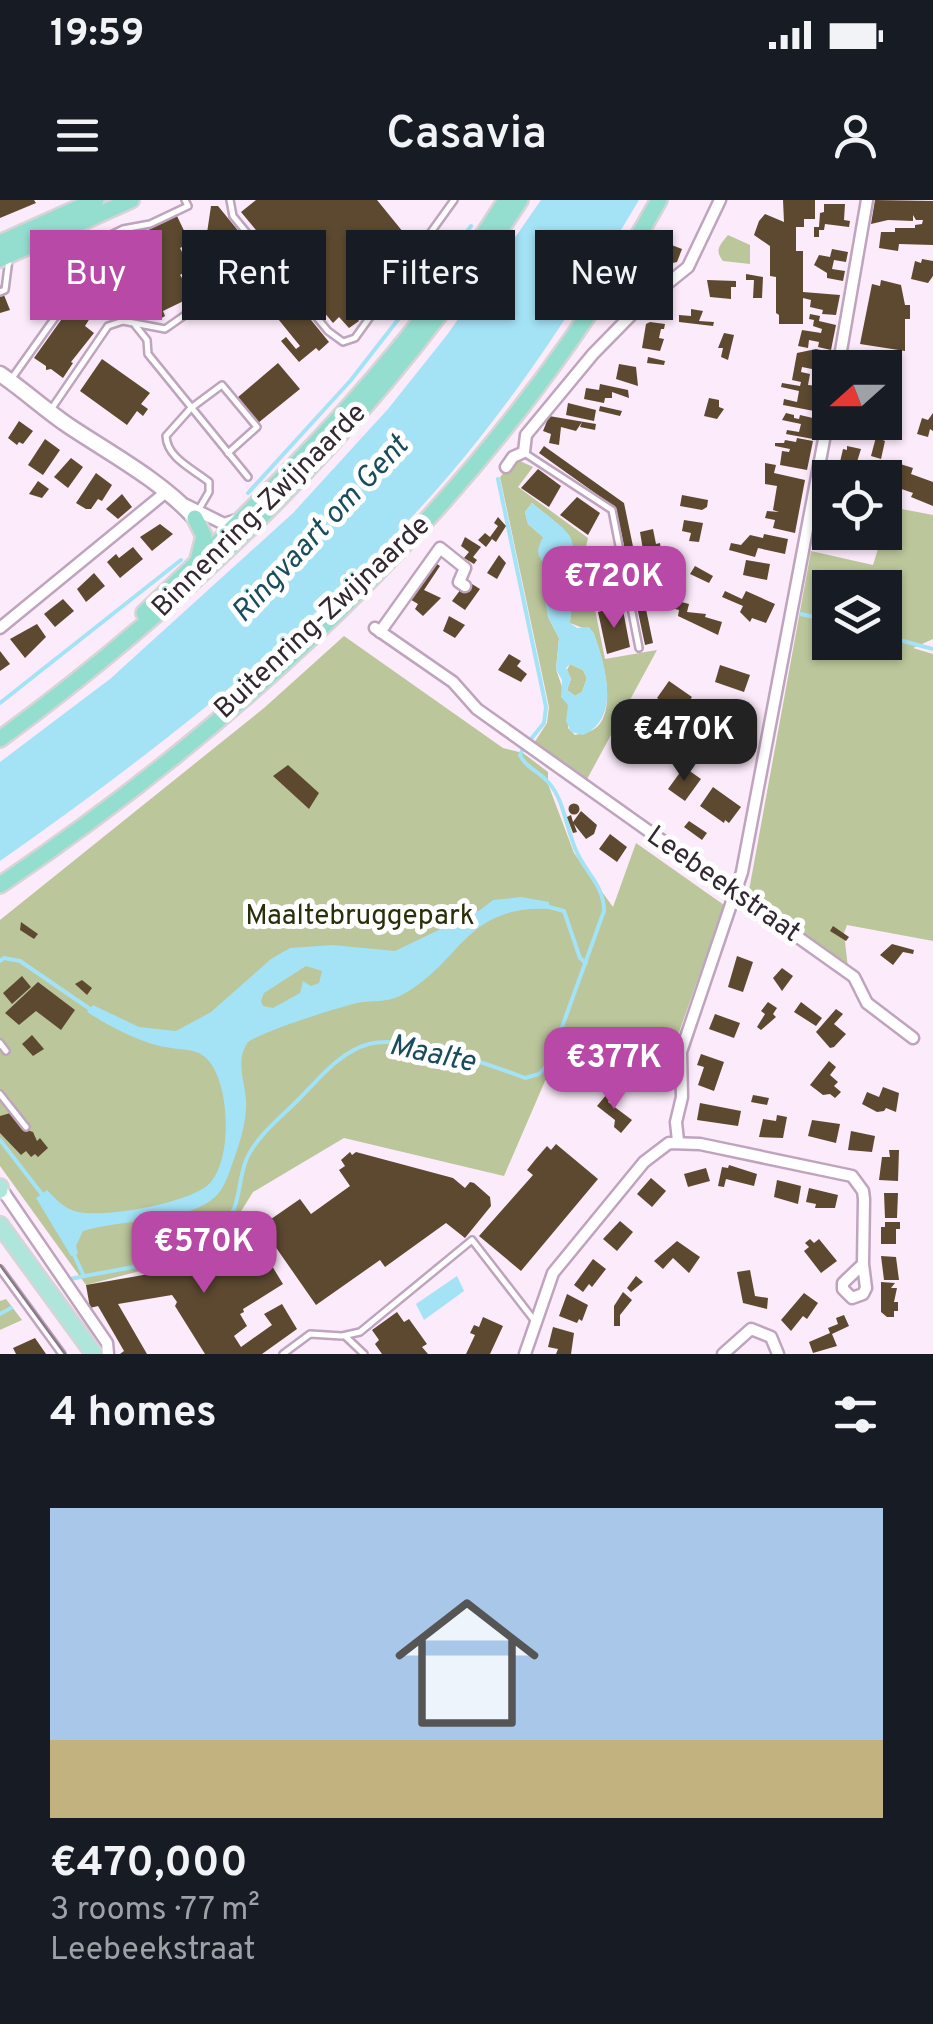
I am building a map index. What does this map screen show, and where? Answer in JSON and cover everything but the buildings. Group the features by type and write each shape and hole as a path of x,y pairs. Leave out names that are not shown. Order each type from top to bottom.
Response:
{"highway":[{"path":"3,252 96,200"},
{"path":"3,252 131,200"},
{"path":"132,637 141,616 248,516 389,362 445,290 506,200"},
{"name":"Binnenring-Zwijnaarde","path":"0,739 132,637 250,530 357,416 443,312 520,200"},
{"name":"Buitenring-Zwijnaarde","path":"0,885 150,774 258,685 430,520 552,366 659,201"},
{"path":"192,568 200,556 204,536 197,514"},
{"path":"0,895 16,883 17,874"}],"main road":[{"path":"5,377 197,514"},
{"path":"0,1225 94,1354"},
{"path":"0,1242 82,1354"}],"street":[{"path":"506,468 513,457 524,452 526,435 593,354 642,304 688,267 720,200"},
{"path":"841,350 867,200"},
{"path":"678,1141 681,1052 736,894 824,440"},
{"path":"0,628 171,496"},
{"path":"197,514 224,524 248,516"},
{"name":"Leebeekstraat","path":"465,586 458,582 464,573 463,563 440,548 378,630 453,682 477,709 854,976 867,1004 913,1038"},
{"path":"524,1354 546,1288 566,1256 644,1162 657,1150 678,1141 852,1176 864,1199 863,1264"},
{"path":"0,1188 107,1344 108,1354"},
{"path":"723,1354 751,1329 772,1338 778,1354"}],"lane":[{"path":"5,377 64,305 66,292 58,270 62,259 123,228 150,224 188,206 185,200"},
{"path":"230,200 234,216 328,331 344,342 355,338 454,200"},
{"path":"0,292 5,290 3,252"},
{"path":"49,412 108,326 122,321 164,329 182,317"},
{"path":"134,324 147,340 148,354 248,477"},
{"path":"197,514 209,492 209,482 173,455 166,444 169,430 222,385 257,427 228,453"},
{"path":"524,452 612,510 639,648"},
{"path":"0,1043 6,1050"},
{"path":"0,1094 26,1127"},
{"path":"283,1354 310,1334 344,1336 360,1332 472,1240 534,1320"},
{"path":"0,1269 62,1354"},
{"path":"344,1336 364,1354"}],"green space":[{"path":"728,235 750,245 750,264 723,261 719,251"},
{"path":"514,462 533,467 518,487 588,538 584,555 605,659 657,650 586,781 534,743 547,723 549,707 500,477","holes":["532,503 561,527 572,545 575,567 570,623 593,632 606,680 604,717 596,728 575,735 568,728 568,705 556,669 559,638 548,617 543,537 528,524 525,512"]},
{"path":"902,509 933,515 933,639 913,648 933,654 933,941 847,925 844,933 848,968 748,896 811,551 873,565 878,550 902,550"},
{"name":"Maaltebruggepark","path":"344,636 503,748 523,753 548,772 548,784 574,853 613,907 636,843 724,905 671,1055 642,1080 628,1085 613,1084 587,1069 569,1036 504,1176 344,1138 253,1192 235,1221 199,1246 163,1265 86,1285 0,1166 0,920 264,708"},
{"path":"570,664 583,670 587,678 582,692 575,696 567,690"},
{"path":"6,1299 22,1320 0,1330 0,1301"}],"water":[{"name":"Ringvaart om Gent","path":"541,200 639,200 621,230 535,230 535,320 565,320 478,440 373,557 315,613 192,718 0,861 0,762 110,679 293,513 388,409 457,320 515,320 515,237"},
{"path":"532,503 561,526 572,543 570,623 577,628 589,627 593,632 607,689 603,716 583,735 571,732 566,721 568,705 561,697 562,680 556,669 559,638 548,617 544,595 547,566 538,553 543,537 528,524 525,512","holes":["570,664 583,670 587,678 582,692 575,696 567,690 571,679 566,668"]},
{"path":"521,897 549,902 549,909 521,910 482,925 439,967 396,998 357,1003 248,1042 242,1058 244,1122 230,1171 216,1196 204,1205 172,1216 83,1231 76,1246 78,1254 71,1256 36,1198 47,1190 69,1209 91,1213 167,1203 210,1183 225,1139 224,1102 215,1070 207,1059 195,1052 160,1046 128,1034 87,1012 93,1005 139,1027 176,1031 211,1012 271,959 290,948 333,945 395,951 493,900","holes":["306,966 322,971 319,983 311,986 303,981 300,993 273,1008 263,1006 264,993"]},
{"path":"457,1276 464,1291 424,1320 416,1304"}],"waterway":[{"path":"248,493 351,380 471,226"},
{"name":"Maalte","path":"498,479 546,707 544,723 531,739"},
{"path":"0,703 181,560"},
{"path":"801,614 812,617"},
{"path":"902,641 933,649"},
{"name":"Maalte","path":"71,1279 170,1258 189,1251 221,1229 233,1212 247,1158 257,1142 330,1068 358,1048 385,1042 404,1043 469,1058 525,1078 539,1074 549,1063 604,911 601,893 575,848 558,797 520,755 523,749"},
{"path":"549,907 564,911 580,958 586,963"},
{"path":"0,961 20,961 90,1009"},
{"path":"0,1140 41,1193"},
{"path":"74,1255 83,1274"},
{"name":"Maalte","path":"0,1314 11,1308"}],"tram line":[{"path":"0,1265 65,1354"}]}
